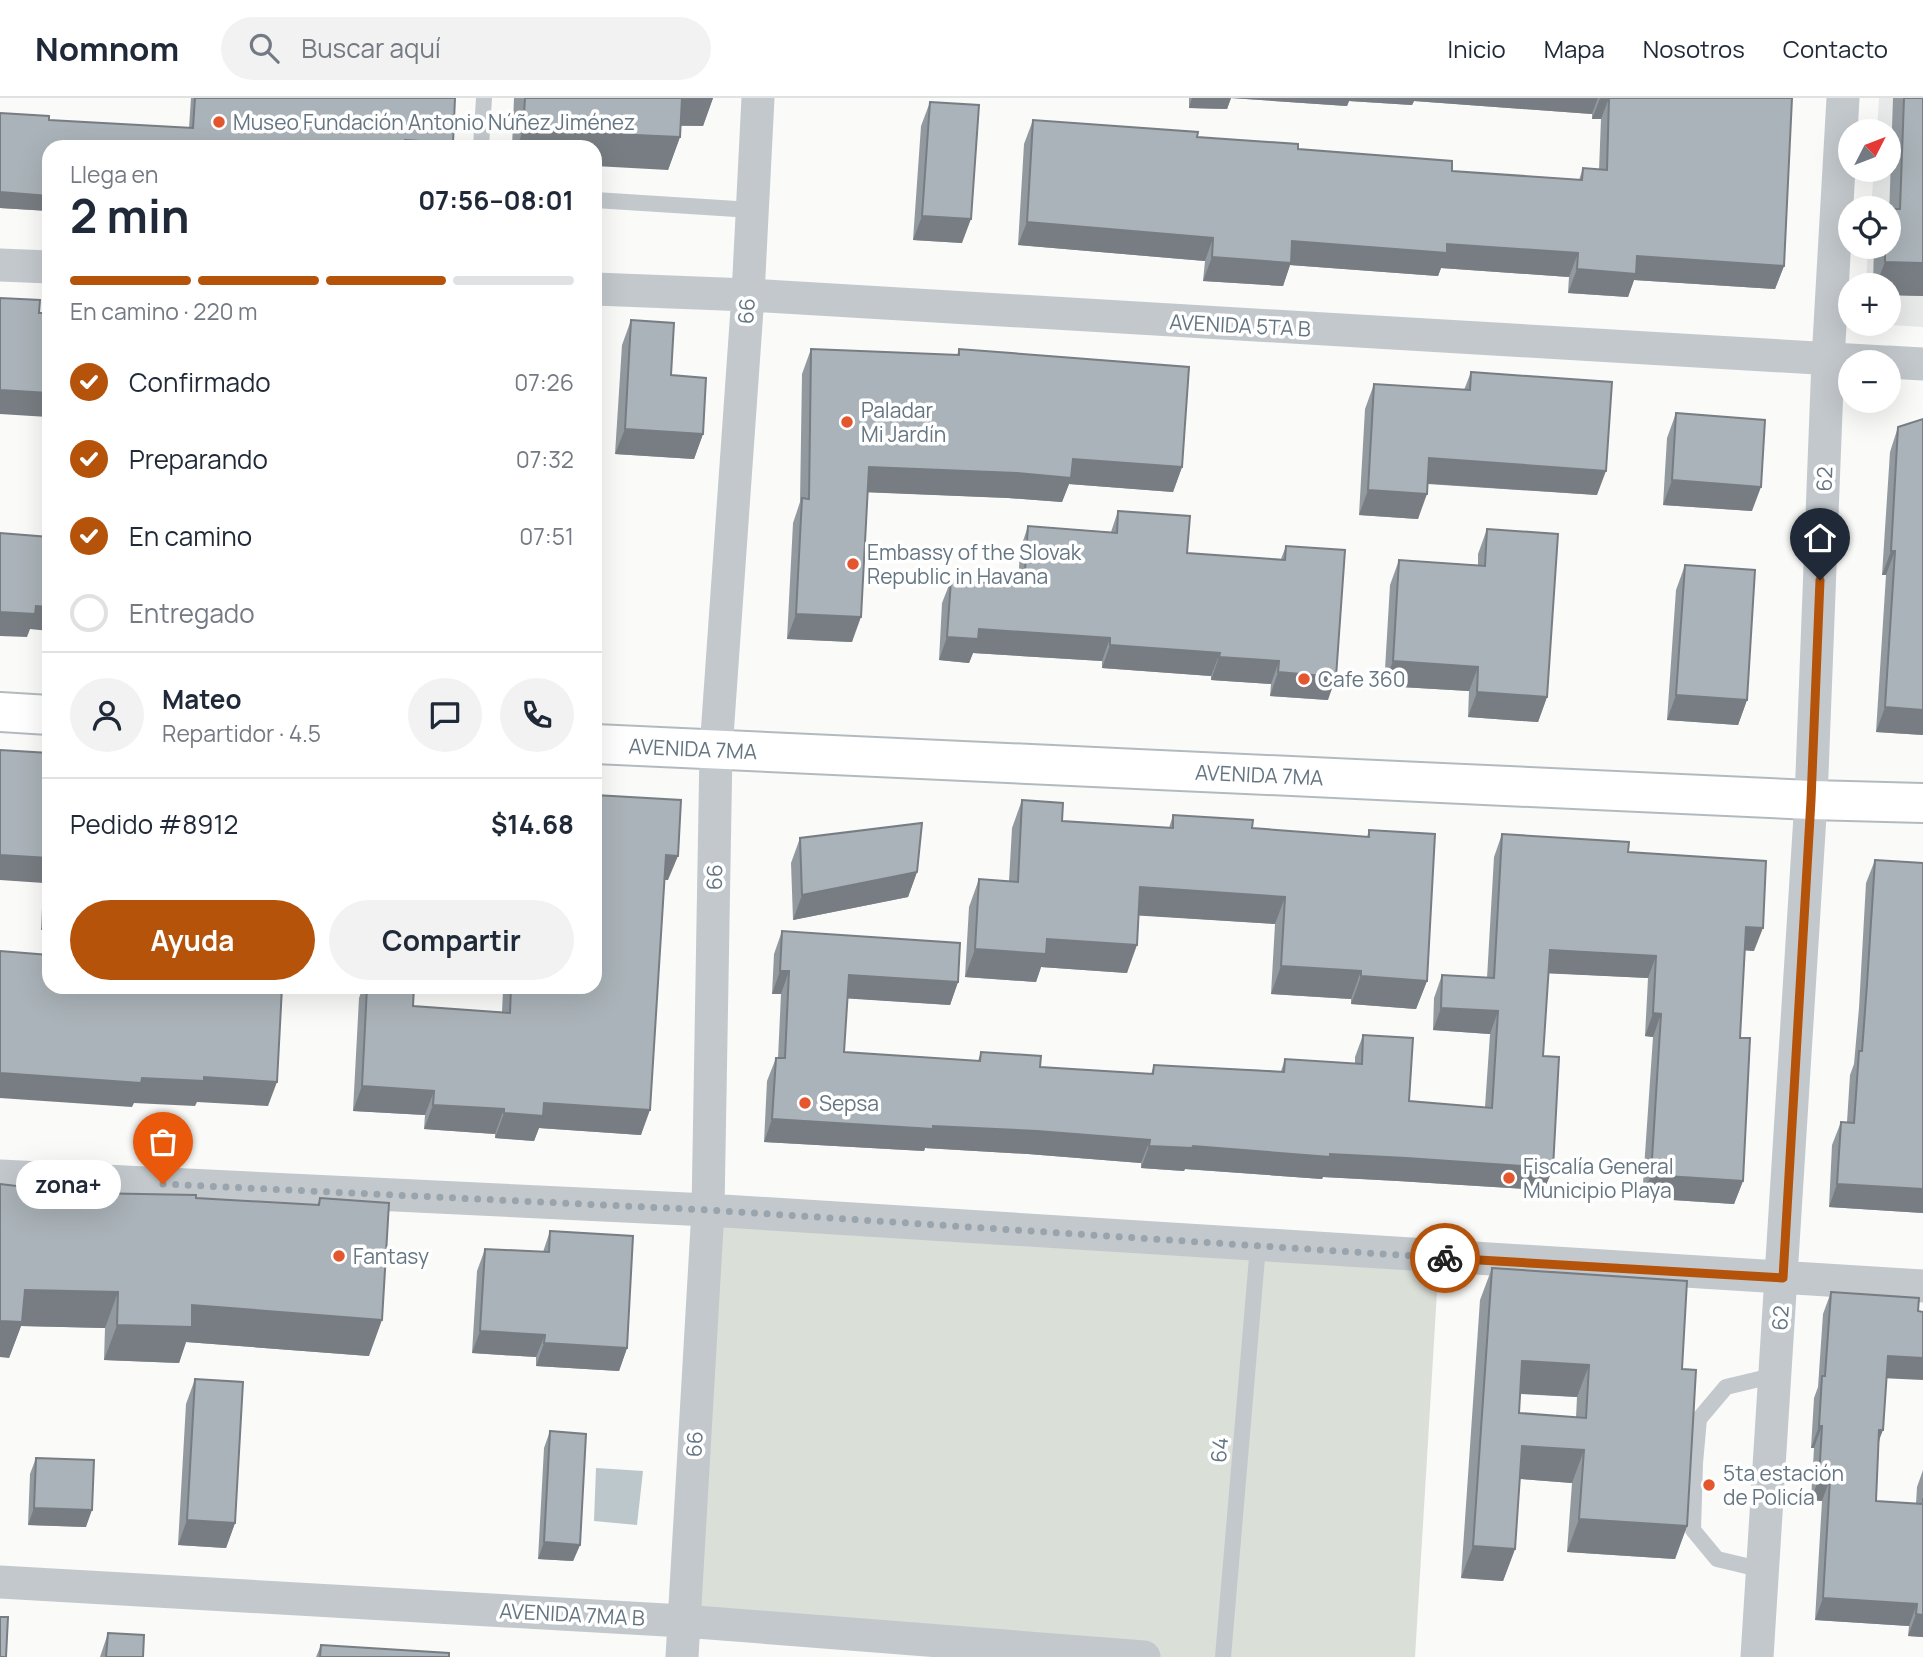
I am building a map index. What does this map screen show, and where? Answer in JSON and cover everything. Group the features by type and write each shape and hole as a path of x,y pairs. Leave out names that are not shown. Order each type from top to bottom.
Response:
{"main road":[{"path":"0,712 42,715"},
{"name":"AVENIDA 7MA","path":"602,744 1923,803"}],"street":[{"name":"66","path":"682,1657 708,1210 716,750 748,295 758,98"},
{"name":"62","path":"1757,1657 1783,1278 1811,800 1828,360 1843,98"},
{"path":"0,265 42,267"},
{"name":"AVENIDA 5TA B","path":"602,289 748,295 1838,360"},
{"name":"AVENIDA 5TA B","path":"1901,363 1923,364"},
{"path":"0,1176 708,1210 1923,1286"},
{"name":"AVENIDA 7MA B","path":"0,1582 684,1620 1144,1657"}],"lane":[{"path":"481,140 484,98"},
{"path":"602,200 752,210"},
{"name":"64","path":"1223,1657 1258,1246"},
{"path":"1763,1570 1717,1559 1693,1530 1695,1462 1699,1419 1726,1387 1776,1375"}],"shaded area":[{"path":"1879,98 1923,98 1923,327 1901,326 1901,273 1867,273 1867,259 1901,259 1901,196 1872,196 1873,182 1901,182 1901,119 1878,119"},
{"path":"708,1210 1439,1258 1415,1657 1144,1657 684,1621"},
{"path":"596,1468 643,1471 637,1525 594,1521"}],"building":[{"path":"195,98 455,98 453,140 42,140 42,195 0,192 0,113 49,116 49,120 193,128"},
{"path":"525,98 682,98 680,137 523,130"},
{"path":"1609,98 1792,98 1784,266 1637,256 1636,274 1577,269 1578,253 1447,244 1447,253 1292,241 1291,263 1212,257 1213,238 1027,222 1033,120 1198,132 1197,137 1298,144 1298,149 1452,161 1452,171 1582,180 1583,168 1607,170"},
{"path":"1904,98 1923,98 1923,263 1885,262 1885,259 1901,259"},
{"path":"930,102 979,105 971,219 922,216"},
{"path":"0,298 40,300 42,393 0,390"},
{"path":"631,320 674,323 671,375 706,378 703,434 625,429"},
{"path":"811,349 959,355 959,349 1189,367 1182,467 1073,459 1071,478 869,467 861,617 796,614 802,498 809,499"},
{"path":"1471,372 1612,382 1606,471 1429,458 1427,494 1368,490 1374,384 1470,390"},
{"path":"1676,413 1765,420 1761,487 1672,480"},
{"path":"1923,419 1923,710 1885,707 1895,551 1891,551 1898,427"},
{"path":"1118,511 1190,516 1187,553 1285,560 1286,546 1345,550 1336,677 1278,672 1279,661 1219,657 1220,653 1110,645 1110,638 979,629 978,639 947,637 951,580 1024,586 1028,526 1117,533"},
{"path":"1487,529 1558,534 1547,697 1477,692 1478,667 1393,661 1399,560 1485,566"},
{"path":"0,533 42,536 42,606 36,606 35,614 0,612"},
{"path":"1685,565 1755,570 1747,700 1676,695"},
{"path":"0,750 42,753 42,858 0,855"},
{"path":"602,795 681,800 678,856 666,855 650,1110 544,1103 543,1116 504,1113 504,1109 433,1105 434,1091 362,1086 367,994 414,994 413,1006 510,1013 511,994 602,994"},
{"path":"1022,800 1063,803 1062,821 1173,828 1173,815 1253,820 1252,828 1369,837 1369,830 1435,834 1427,981 1361,976 1361,971 1281,966 1285,897 1140,887 1137,945 1047,939 1046,954 975,949 979,879 1018,882"},
{"path":"922,823 917,872 802,895 800,838"},
{"path":"1502,834 1629,842 1628,852 1766,861 1763,928 1746,927 1740,1038 1750,1038 1743,1181 1651,1175 1661,1014 1653,1013 1656,956 1550,950 1543,1056 1559,1057 1553,1168 1330,1154 1330,1157 1193,1146 1149,1146 1150,1140 1037,1131 933,1126 933,1129 772,1119 776,1058 785,1058 789,971 780,971 782,931 960,943 958,982 849,975 844,1052 980,1061 981,1052 1041,1056 1040,1067 1153,1074 1154,1065 1284,1072 1285,1059 1362,1064 1363,1035 1413,1038 1409,1101 1492,1108 1498,1011 1441,1008 1442,975 1494,978"},
{"path":"1875,860 1923,863 1923,1189 1837,1184 1841,1122 1854,1123 1859,1051 1862,1051"},
{"path":"0,951 42,954 42,994 282,994 277,1082 204,1077 204,1081 142,1078 141,1083 0,1073"},
{"path":"0,1184 34,1188 33,1192 196,1195 196,1198 319,1205 320,1198 389,1203 382,1320 192,1305 192,1327 117,1325 118,1292 25,1290 22,1322 0,1321"},
{"path":"550,1231 633,1236 627,1348 544,1343 545,1335 480,1331 485,1249 549,1252"},
{"path":"1492,1268 1687,1281 1682,1369 1696,1370 1687,1526 1579,1519 1584,1450 1522,1446 1515,1549 1473,1546","holes":["1522,1361 1589,1365 1586,1418 1519,1413"]},
{"path":"1831,1292 1919,1298 1918,1311 1923,1312 1923,1358 1888,1356 1883,1430 1879,1430 1876,1501 1923,1504 1923,1615 1916,1614 1917,1604 1823,1598 1830,1479 1819,1478 1822,1426 1819,1426"},
{"path":"195,1379 243,1382 235,1523 187,1520"},
{"path":"550,1431 586,1434 580,1545 544,1542"},
{"path":"36,1458 94,1460 92,1510 34,1508"},
{"path":"0,1617 8,1617 6,1657 0,1657"},
{"path":"108,1633 144,1635 143,1657 106,1657"},
{"path":"321,1645 449,1653 449,1657 320,1657"}],"way so far":[{"path":"163,1184 708,1210 1445,1258"}],"place":[{"name":"Museo Fundación Antonio Núñez Jiménez","path":"219,122"},
{"name":"Paladar Mi Jardín","path":"847,422"},
{"name":"Embassy of the Slovak Republic in Havana","path":"853,564"},
{"name":"Cafe 360","path":"1304,679"},
{"name":"Sepsa","path":"805,1103"},
{"name":"Fiscalía General Municipio Playa","path":"1509,1178"},
{"name":"zona+","path":"163,1184"},
{"name":"Fantasy","path":"339,1256"},
{"name":"5ta estación de Policía","path":"1709,1485"}],"route":[{"path":"1445,1258 1783,1278 1811,800 1820,580"}]}
